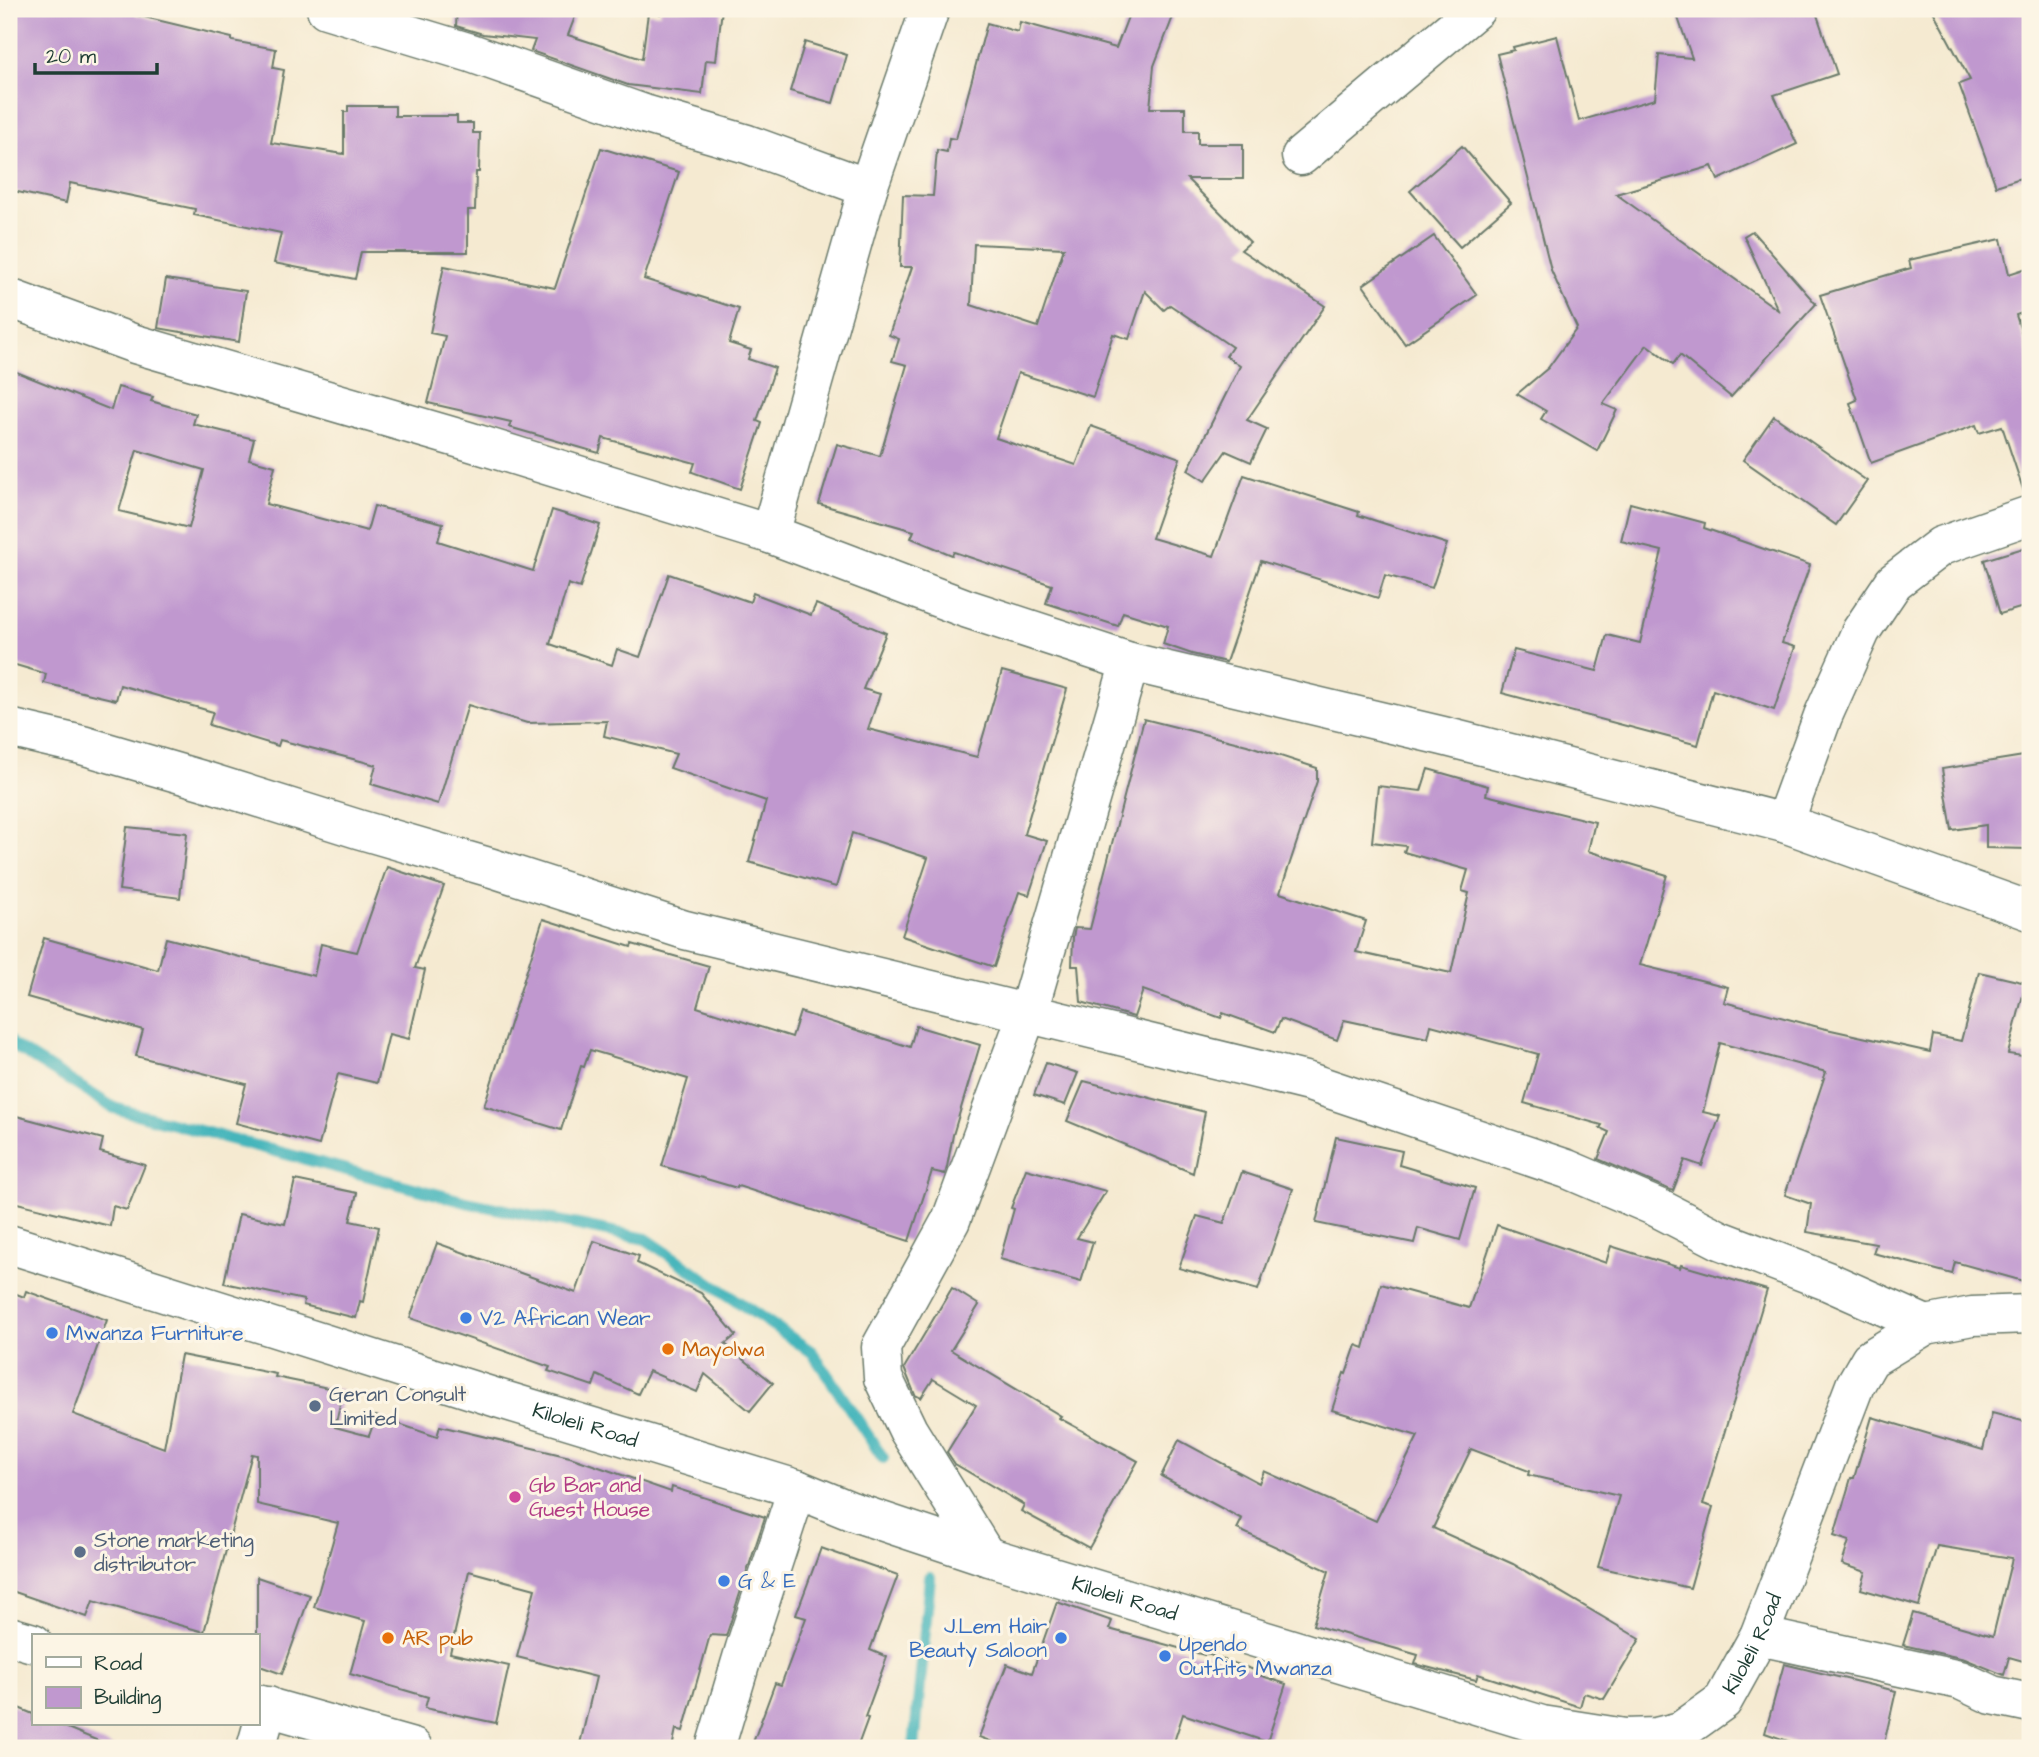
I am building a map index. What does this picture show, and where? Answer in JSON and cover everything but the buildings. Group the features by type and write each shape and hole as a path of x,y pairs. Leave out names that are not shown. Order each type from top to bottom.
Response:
{"street":[{"path":"326,9 471,53 644,114 747,144 867,188"},
{"path":"770,534 867,188 930,9"},
{"path":"1301,156 1476,9"},
{"path":"9,298 135,344 468,441 770,534 965,608 1130,662 1443,736 1784,823 2030,911"},
{"path":"1784,823 1834,692 1861,631 1894,582 1941,546 2030,515"},
{"path":"986,1556 908,1430 883,1378 880,1347 951,1220 1028,1012 1130,662"},
{"path":"9,728 82,745 205,781 685,930 1309,1082 1567,1169 1656,1207 1720,1240 1827,1281 1926,1325"},
{"name":"Kiloleli Road","path":"9,1244 484,1394 797,1489 851,1511 986,1556 1542,1725 1625,1738 1656,1737 1681,1731 1723,1701 1759,1636 1855,1385 1870,1359 1926,1325 1972,1316 2030,1314"},
{"path":"715,1748 797,1489"},
{"path":"9,1636 32,1643"},
{"path":"1759,1636 1960,1681 1992,1695 2030,1703"},
{"path":"256,1748 263,1705 413,1748"}],"waterway":[{"path":"9,1040 11,1044 114,1108 466,1202 646,1239 812,1352 883,1458"},
{"path":"914,1748 930,1577"}],"place":[{"name":"V2 African Wear","path":"466,1318"},
{"name":"Mwanza Furniture","path":"52,1333"},
{"name":"Mayolwa","path":"668,1349"},
{"name":"Geran Consult Limited","path":"315,1406"},
{"name":"Gb Bar and Guest House","path":"515,1497"},
{"name":"Stone marketing distributor","path":"80,1552"},
{"name":"G & E","path":"724,1581"},
{"name":"AR pub","path":"388,1638"},
{"name":"J.Lem Hair Beauty Saloon","path":"1061,1638"},
{"name":"Upendo Outfits Mwanza","path":"1165,1656"}]}
